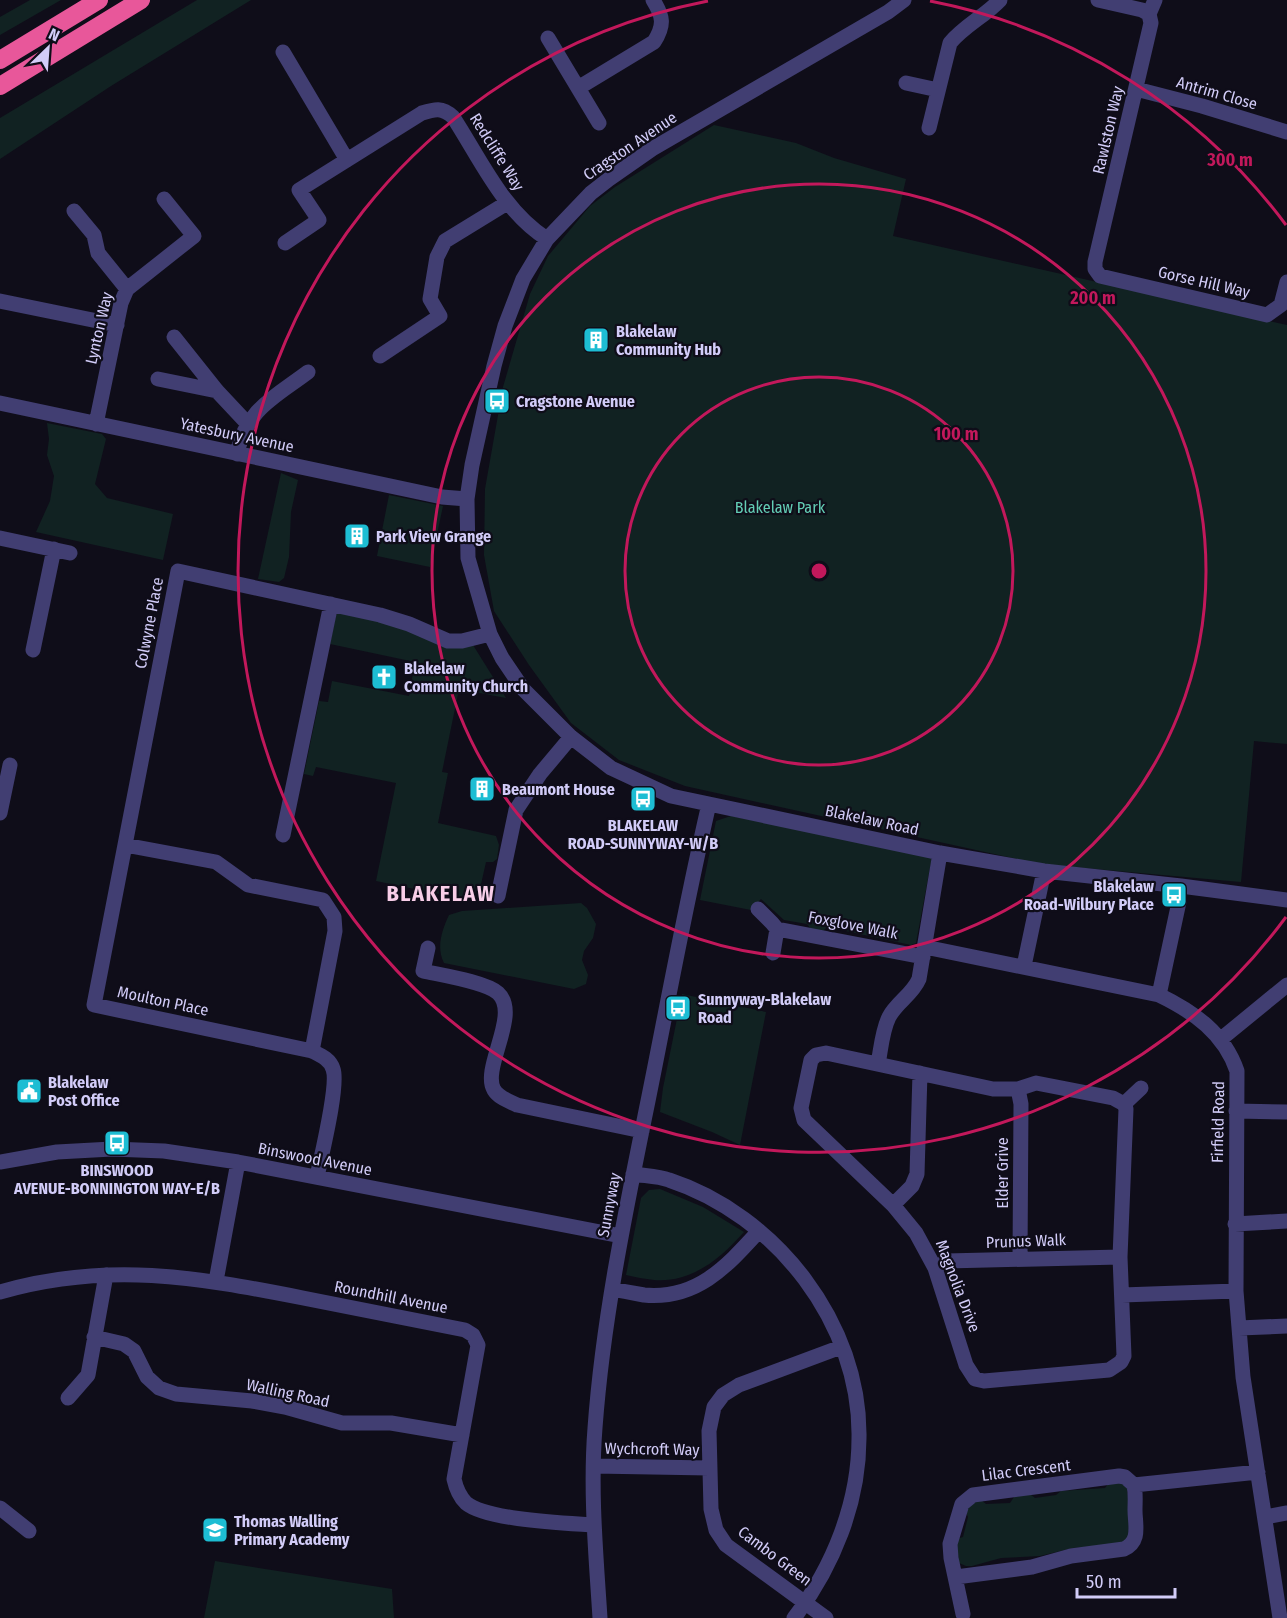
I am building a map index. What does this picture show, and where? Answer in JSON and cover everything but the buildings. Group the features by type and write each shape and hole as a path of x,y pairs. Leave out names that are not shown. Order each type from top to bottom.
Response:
{"highway":[{"path":"0,60 99,0"},
{"path":"0,86 141,0"}],"street":[{"path":"578,88 654,42 660,33 662,14 653,0"},
{"name":"Cragston Avenue","path":"502,658 490,633 468,558 467,499 472,465 505,326 523,279 547,239 591,193 652,149 888,12 904,0"},
{"path":"929,128 950,43 957,34 993,8 1000,0"},
{"path":"1098,0 1142,10 1152,7"},
{"name":"Rawlston Way","path":"1095,269 1151,23 1152,7"},
{"path":"548,38 599,123"},
{"path":"283,52 347,159"},
{"path":"906,83 938,90"},
{"name":"Antrim Close","path":"1136,89 1202,105 1287,132"},
{"name":"Redcliffe Way","path":"285,243 319,220 299,190 422,113 435,108 445,110 453,117 507,203 519,217 547,239"},
{"name":"Lynton Way","path":"96,424 121,303 127,289 194,236 164,199"},
{"path":"380,356 440,316 430,299 437,257 446,241 507,203"},
{"path":"74,211 94,235 98,253 127,289"},
{"name":"Gorse Hill Way","path":"1095,269 1100,276 1267,315 1281,305 1287,282"},
{"path":"0,301 117,325"},
{"path":"174,337 247,423"},
{"path":"237,454 247,423 261,408 308,372"},
{"path":"158,379 218,391"},
{"name":"Yatesbury Avenue","path":"0,403 442,497 467,499"},
{"path":"0,538 70,553"},
{"path":"33,650 54,549"},
{"name":"Colwyne Place","path":"126,841 178,571 380,615 409,624 448,641 462,641 490,633"},
{"path":"283,835 331,604"},
{"name":"Blakelaw Road","path":"502,658 523,689 571,737 611,768 671,796 940,853 1044,871 1287,900"},
{"path":"498,896 516,810 540,774 571,737"},
{"path":"0,813 10,765"},
{"name":"Sunnyway","path":"600,1618 593,1526 595,1429 612,1289 633,1174 709,804"},
{"path":"126,841 216,862 248,885 323,900 334,917 335,931 312,1051 325,1058 333,1068 335,1085 317,1177"},
{"name":"Moulton Place","path":"126,841 94,1005 312,1051"},
{"path":"878,1064 885,1027 890,1016 916,986 924,952 940,853"},
{"path":"1024,966 1044,871"},
{"path":"1159,995 1179,902"},
{"path":"758,909 777,929 773,953"},
{"name":"Foxglove Walk","path":"777,929 924,952"},
{"path":"428,948 423,971 487,986 499,994 506,1009 492,1078 493,1089 501,1098 517,1105 642,1131"},
{"name":"Firfield Road","path":"924,952 1024,966 1159,995 1200,1019 1221,1039 1232,1055 1237,1071 1236,1291 1243,1377 1280,1618"},
{"path":"1221,1039 1287,985"},
{"name":"Magnolia Drive","path":"826,1053 878,1064 993,1089 1018,1089 1036,1083 1113,1098 1124,1104 1126,1109 1120,1257 1124,1356 1117,1366 1109,1370 984,1381 975,1379 966,1365 935,1268 924,1244 893,1205 804,1120 801,1108 808,1068 810,1060 816,1055 826,1053"},
{"path":"893,1205 912,1186 917,1174 920,1073"},
{"path":"1124,1104 1141,1088"},
{"name":"Elder Grive","path":"1018,1089 1021,1104 1020,1258"},
{"path":"1236,1111 1287,1112"},
{"name":"Binswood Avenue","path":"0,1162 57,1152 112,1149 164,1151 238,1162 621,1236"},
{"path":"216,1281 238,1162"},
{"path":"633,1174 668,1180 706,1196 759,1231 785,1255 808,1283 829,1316 850,1370 857,1405 860,1438 855,1476 845,1521 831,1560 794,1618"},
{"path":"1235,1224 1287,1221"},
{"path":"612,1289 646,1295 675,1293 698,1286 723,1269 759,1231"},
{"name":"Prunus Walk","path":"935,1268 946,1262 1020,1258 1120,1257"},
{"path":"68,1398 88,1375 106,1275"},
{"name":"Roundhill Avenue","path":"0,1292 35,1282 75,1276 155,1275 216,1281 465,1330 473,1335 478,1345 454,1479 458,1492 468,1504 499,1516 593,1526"},
{"path":"1122,1295 1236,1291"},
{"path":"1239,1328 1287,1326"},
{"name":"Walling Road","path":"94,1337 124,1344 134,1351 147,1377 159,1388 176,1394 252,1401 285,1407 342,1423 391,1423 462,1435"},
{"name":"Cambo Green","path":"826,1618 726,1545 716,1530 711,1509 709,1431 714,1407 723,1395 739,1385 841,1347"},
{"name":"Wychcroft Way","path":"594,1466 709,1468"},
{"name":"Lilac Crescent","path":"963,1614 950,1544 962,1504 973,1495 1119,1476 1130,1480 1134,1485 1258,1472"},
{"path":"956,1577 1032,1567 1071,1556 1130,1546 1137,1530 1134,1485"},
{"path":"0,1508 29,1531"},
{"path":"1264,1517 1287,1513"}],"green space":[{"path":"30,0 61,0 0,35 0,17"},
{"path":"197,0 251,0 111,86 0,159 0,118"},
{"name":"Blakelaw Park","path":"714,125 796,143 834,158 906,179 893,236 1287,325 1287,744 1254,741 1241,882 1039,864 685,786 619,760 571,723 529,665 494,611 484,555 485,489 503,387 530,294 548,256 590,206 615,187"},
{"path":"47,423 102,434 106,439 95,484 107,498 173,514 163,560 36,532 50,501 54,476 47,455 49,439"},
{"path":"281,473 298,480 291,512 289,557 284,578 279,582 258,579"},
{"path":"389,495 443,506 430,567 377,556"},
{"path":"342,609 473,645 506,698 459,689 442,772 448,773 438,823 496,836 499,845 497,859 493,862 486,862 477,902 376,881 396,783 316,767 313,776 304,774 319,701 328,702 332,681 409,696 415,662 330,644 336,615"},
{"path":"731,816 932,857 916,943 911,945 827,927 823,931 811,929 807,924 784,920 761,899 751,910 700,900 716,821"},
{"path":"581,903 587,908 596,924 593,938 584,951 582,960 588,975 586,984 574,989 444,963 440,945 449,915 462,911"},
{"path":"682,994 766,1012 740,1145 660,1112"},
{"path":"660,1189 703,1207 744,1232 726,1251 693,1273 668,1280 626,1275 641,1198 649,1190"},
{"path":"1120,1482 1127,1486 1131,1532 1127,1541 1118,1544 1073,1548 1040,1556 1001,1558 972,1566 959,1563 956,1539 963,1537 968,1517 966,1512 968,1504 981,1500 986,1504 1010,1503 1014,1497 1030,1494 1035,1498 1056,1495 1061,1491 1105,1488 1109,1483"},
{"path":"215,1561 392,1589 394,1618 204,1618"}],"place":[{"name":"Blakelaw Community Hub","path":"596,340"},
{"name":"Cragstone Avenue","path":"497,401"},
{"name":"Park View Grange","path":"357,536"},
{"name":"Blakelaw Community Church","path":"384,677"},
{"name":"Beaumont House","path":"482,789"},
{"name":"BLAKELAW ROAD-SUNNYWAY-W/B","path":"643,799"},
{"name":"Blakelaw Road-Wilbury Place","path":"1174,895"},
{"name":"Sunnyway-Blakelaw Road","path":"678,1008"},
{"name":"Blakelaw Post Office","path":"29,1091"},
{"name":"BINSWOOD AVENUE-BONNINGTON WAY-E/B","path":"117,1143"},
{"name":"Thomas Walling Primary Academy","path":"215,1530"}],"district":[{"name":"BLAKELAW","path":"441,893"}]}
